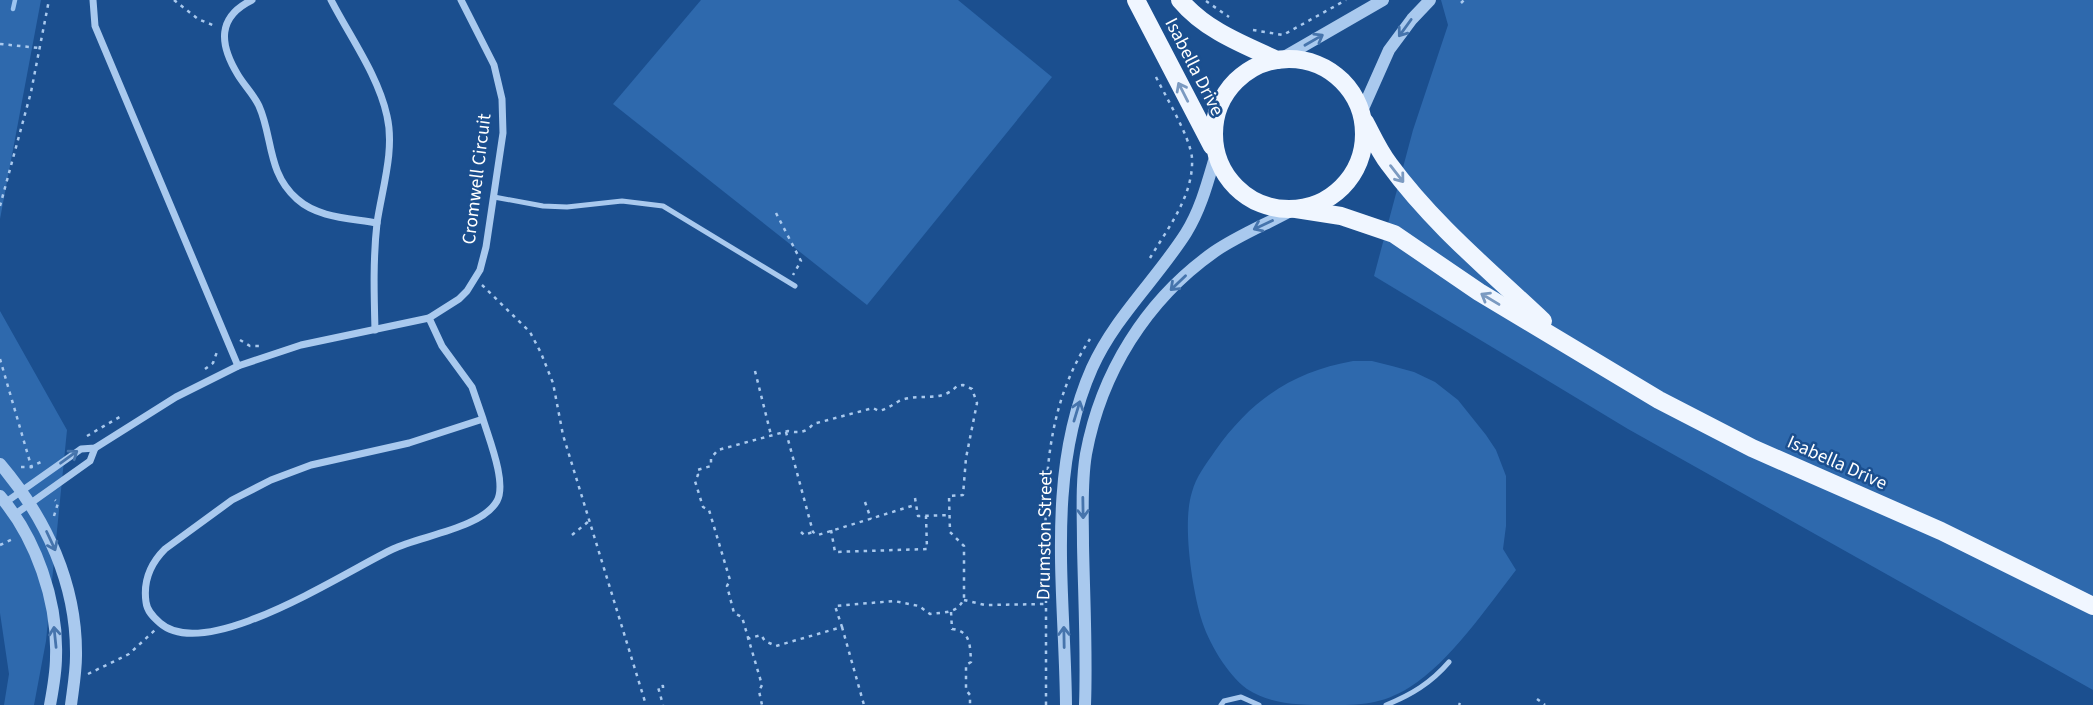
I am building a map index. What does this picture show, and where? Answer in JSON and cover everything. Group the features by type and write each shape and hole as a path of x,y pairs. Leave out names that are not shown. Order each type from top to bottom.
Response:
{"main road":[{"name":"Isabella Drive","path":"1136,0 1216,153"},
{"name":"Isabella Drive","path":"1180,0 1206,24 1228,38 1278,60"},
{"path":"1278,60 1309,62 1332,73 1350,92 1361,114 1361,154 1350,178 1332,196 1295,209 1270,207 1247,197 1227,178 1216,153 1216,114 1228,90 1247,72 1278,60"},
{"name":"Isabella Drive","path":"1361,114 1387,162 1417,199 1447,231 1570,346"},
{"name":"Isabella Drive","path":"1295,209 1341,216 1394,234 1479,292 1659,400 1752,448 1941,531 2093,606"}],"street":[{"path":"93,0 95,26 238,366"},
{"path":"252,0 238,6 231,14 225,30 225,44 236,73 259,106 270,150 282,182 297,199 316,211 377,223"},
{"path":"331,0 381,93 388,119 389,146 377,223 373,276 375,330"},
{"name":"Cromwell Circuit","path":"3,499 22,490 81,449 95,448 176,397 238,366 301,345 429,318 459,299 480,270 486,247 503,133 502,99 494,65 461,0"},
{"path":"1278,60 1383,0"},
{"path":"1361,114 1388,50 1430,0"},
{"name":"Drumston Street","path":"1066,705 1061,502 1065,456 1076,411 1092,368 1112,330 1165,264 1187,231 1204,194 1216,153"},
{"name":"Drumston Street","path":"1085,705 1083,498 1086,456 1096,415 1110,376 1125,347 1144,320 1165,294 1189,271 1244,234 1295,209"},
{"path":"429,318 442,346 472,387 483,419 501,484 498,500 488,513 449,531 394,549 349,575 235,627 179,633 160,624 151,615 145,603 148,573 158,556 165,548 232,500 271,480 311,465 409,443 483,419"},
{"name":"Cromwell Circuit","path":"14,515 90,461 95,448"},
{"path":"0,464 22,490 55,549 72,608 76,657 71,705"},
{"path":"3,499 36,558 46,584 57,656 50,705"}],"lane":[{"path":"494,197 542,206 567,207 622,201 663,206 792,284"},
{"path":"1386,705 1411,695 1438,675 1450,662"},
{"path":"1221,705 1224,701 1241,698 1259,705"}],"path":[{"path":"0,206 31,92 49,0"},
{"path":"174,0 198,19 225,30"},
{"path":"1205,0 1233,20"},
{"path":"1250,30 1283,35 1346,0"},
{"path":"0,44 40,48"},
{"path":"1149,63 1192,157 1185,195 1175,218 1149,259"},
{"path":"776,213 801,261 792,284"},
{"path":"481,284 522,323 541,353 553,383 564,435 646,705"},
{"path":"1076,360 1096,330"},
{"path":"237,335 250,346 270,343"},
{"path":"196,374 213,363 218,349 217,343"},
{"path":"0,359 30,467"},
{"path":"755,371 771,436"},
{"path":"762,705 759,691 762,685 742,617 734,613 727,586 730,580 709,510 703,507 695,481 697,470 711,466 711,458 718,450 786,432 796,434 808,430 813,424 873,408 879,411 918,396 926,398 951,392 957,386 968,387 975,393 977,403 966,458 964,495 949,496 950,532 964,546 964,600 962,605 951,612 930,614 919,606 894,601 835,606 864,705"},
{"path":"77,442 125,414"},
{"path":"786,432 813,532 818,535 915,505"},
{"path":"16,464 30,467 40,463"},
{"path":"915,498 918,516 950,515"},
{"path":"865,502 871,519"},
{"path":"831,530 835,552 927,549 926,516"},
{"path":"572,535 589,521"},
{"path":"801,532 804,535 813,532"},
{"path":"1046,573 1046,705"},
{"path":"964,600 985,605 1046,604"},
{"path":"951,612 952,629 966,634 970,641 971,662 966,665 965,691 970,695 970,705"},
{"path":"85,674 130,654 160,624"},
{"path":"747,639 761,635 765,641 776,646 842,627"},
{"path":"663,688 659,687 663,705"},
{"path":"1537,699 1545,705"}],"shaded area":[{"path":"0,0 41,0 0,219"},
{"path":"701,0 958,0 1052,77 867,305 613,104"},
{"path":"1441,0 2093,0 2093,690 1628,429 1374,276 1413,130 1448,25"},
{"path":"0,311 67,430 46,641 34,705 4,705 9,674 0,613"},
{"path":"1353,361 1372,361 1392,366 1435,382 1458,400 1486,435 1496,450 1506,476 1503,549 1516,570 1453,649 1425,676 1400,693 1380,701 1351,705 1308,705 1276,701 1247,689 1232,675 1213,647 1204,627 1194,590 1189,555 1189,505 1199,476 1215,451 1258,403 1292,381 1331,366"}],"waterway":[{"path":"13,9 15,0"}]}
